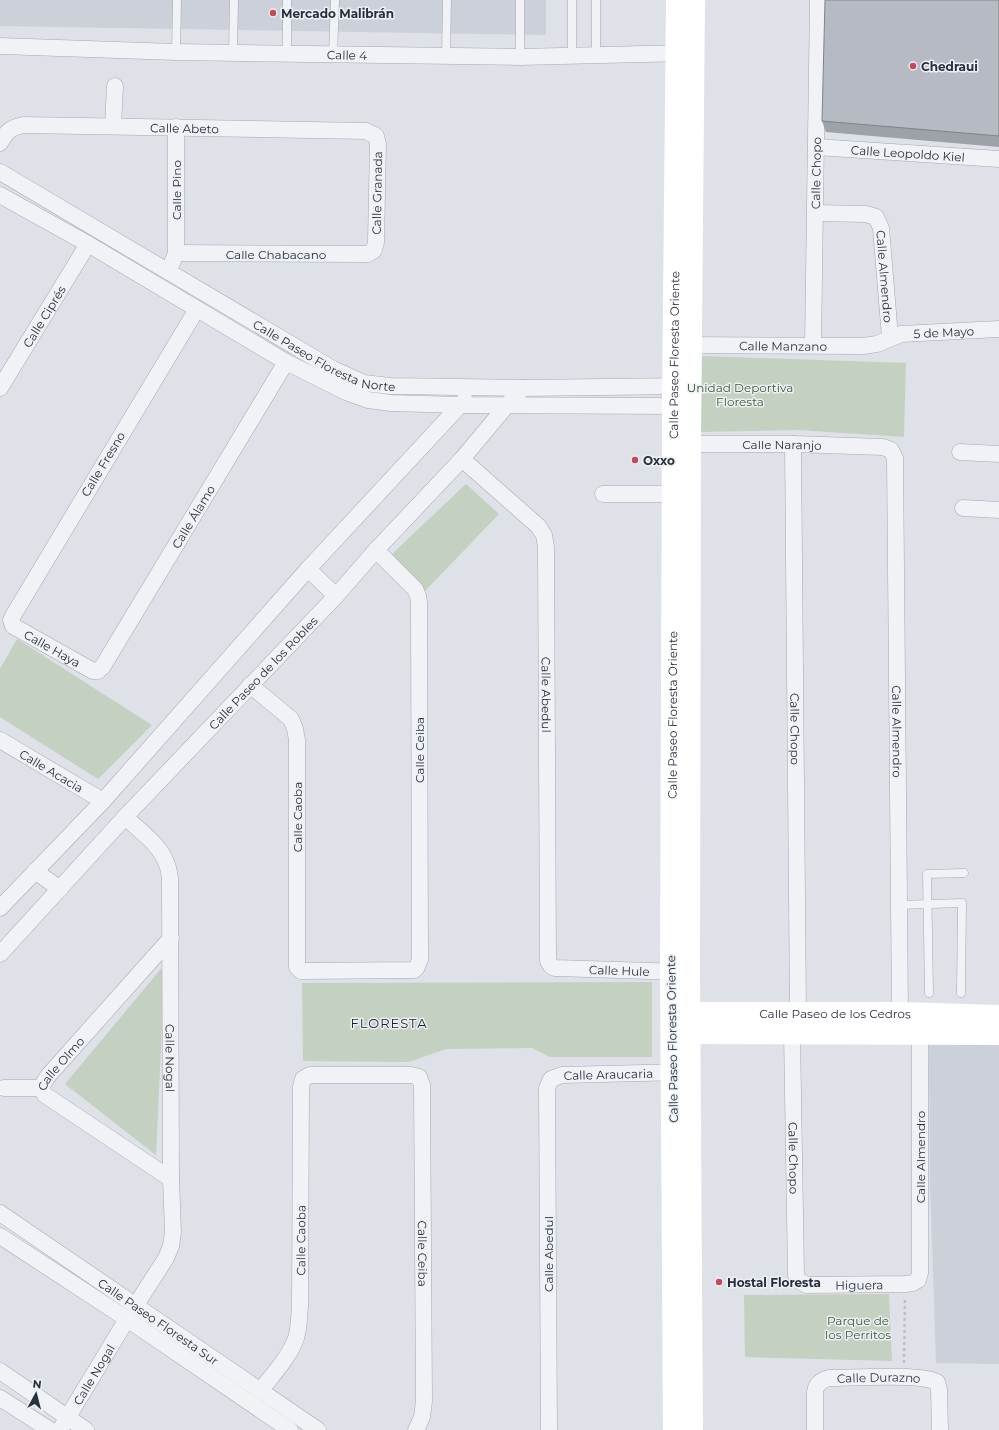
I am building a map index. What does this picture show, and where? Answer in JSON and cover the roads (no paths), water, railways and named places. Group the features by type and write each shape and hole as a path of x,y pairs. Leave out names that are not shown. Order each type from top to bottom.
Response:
{"main road":[{"name":"Calle Paseo Floresta Oriente","path":"677,0 685,53 681,444 680,774 683,1372 692,1430"},
{"name":"Calle Paseo Floresta Oriente","path":"685,53 694,0"},
{"name":"Calle Paseo Floresta Oriente","path":"680,774 673,494 681,444"},
{"name":"Calle Paseo de los Cedros","path":"681,1023 798,1013 844,1024 920,1033 999,1034"},
{"name":"Calle Paseo de los Cedros","path":"681,1023 792,1034 900,1013 999,1016"},
{"name":"Calle Paseo Floresta Oriente","path":"674,1430 683,1372"}],"street":[{"name":"Calle Chopo","path":"813,345 818,0"},
{"name":"Calle 4","path":"0,46 176,52 520,57 685,53"},
{"path":"113,126 115,86"},
{"name":"Calle Abeto","path":"0,143 5,134 12,128 23,125 366,132 376,136"},
{"name":"Calle Pino","path":"176,127 176,253"},
{"name":"Calle Granada","path":"374,250 376,242 378,160 378,144 376,136"},
{"name":"Calle Leopoldo Kiel","path":"816,147 999,160"},
{"name":"Calle Paseo Floresta Norte","path":"0,172 332,369 364,383 390,386 523,388 682,396"},
{"name":"Calle Paseo Floresta Norte","path":"0,195 88,244 286,362 346,392 368,400 391,403 508,405 682,396"},
{"name":"Calle Almendro","path":"815,213 866,214 876,218 881,228 890,337"},
{"name":"Calle Ciprés","path":"0,388 88,244"},
{"name":"Calle Chabacano","path":"176,253 368,254 374,250"},
{"path":"158,287 168,272 176,253"},
{"name":"Calle Fresno","path":"11,620 197,309"},
{"name":"5 de Mayo","path":"890,337 914,332 999,329"},
{"name":"Calle Manzano","path":"683,345 872,345 890,337"},
{"name":"Calle Álamo","path":"98,670 103,666 286,362"},
{"path":"0,908 103,801 308,569 476,388"},
{"name":"Calle Paseo de los Robles","path":"0,954 125,818 336,596 376,550 462,459 523,388"},
{"name":"Calle Naranjo","path":"681,444 793,444 883,447 891,450"},
{"name":"Calle Chopo","path":"793,444 798,1013"},
{"name":"Calle Almendro","path":"891,450 895,458 900,1013"},
{"path":"960,452 999,454"},
{"name":"Calle Abedul","path":"462,459 538,526 544,535 546,555 548,961 551,966"},
{"path":"603,494 673,494"},
{"path":"963,508 999,510"},
{"name":"Calle Ceiba","path":"298,969 304,971 414,970 418,967 420,959 419,603 415,589 376,550"},
{"path":"308,569 336,596"},
{"name":"Calle Haya","path":"11,620 13,626 93,671 98,670"},
{"name":"Calle Caoba","path":"250,685 291,719 297,740 298,969"},
{"name":"Calle Acacia","path":"0,740 103,801"},
{"name":"Calle Nogal","path":"125,818 156,846 167,865 170,878 170,1179 173,1232 171,1246 166,1258 136,1305"},
{"path":"35,871 60,889"},
{"name":"Calle Olmo","path":"170,1179 45,1095 42,1092 42,1088 48,1076 171,938"},
{"name":"Calle Hule","path":"551,966 555,968 680,972"},
{"name":"Calle Almendro","path":"912,1282 920,1273 920,1033"},
{"name":"Calle Chopo","path":"792,1034 796,1275 799,1282"},
{"name":"Calle Araucaria","path":"551,1079 562,1075 682,1072"},
{"name":"Calle Caoba","path":"261,1390 290,1352 296,1337 298,1326 300,1307 301,1087 303,1079 310,1075 412,1075 419,1077"},
{"name":"Calle Ceiba","path":"416,1430 422,1417 424,1401 422,1085 419,1077"},
{"name":"Calle Abedul","path":"549,1430 547,1088 551,1079"},
{"path":"4,1088 42,1088"},
{"name":"Calle Paseo Floresta Sur","path":"0,1213 80,1266 318,1430"},
{"name":"Calle Paseo Floresta Sur","path":"0,1236 127,1319 290,1430"},
{"path":"70,1282 80,1266"},
{"name":"Higuera","path":"799,1282 807,1285 912,1282"},
{"name":"Calle Nogal","path":"64,1424 127,1319"},
{"path":"184,1358 195,1345"},
{"path":"0,1371 64,1424 86,1430"},
{"name":"Calle Durazno","path":"815,1430 816,1386 820,1382 829,1378 931,1379 937,1382 939,1390 940,1430"},
{"path":"0,1398 50,1430"}],"lane":[{"path":"176,52 177,0"},
{"path":"233,52 234,0"},
{"path":"287,0 287,53"},
{"path":"333,54 335,0"},
{"path":"446,0 446,56"},
{"path":"520,0 520,57"},
{"path":"572,0 572,56"},
{"path":"596,0 596,54"},
{"path":"929,993 928,904 926,874 964,873"},
{"path":"899,906 962,904 962,993"}],"place":[{"name":"Mercado Malibrán","path":"273,13"},
{"name":"Chedraui","path":"913,66"},
{"name":"Oxxo","path":"635,460"},
{"name":"Hostal Floresta","path":"719,1282"}],"district":[{"name":"FLORESTA","path":"389,1023"}],"park label":[{"name":"Unidad Deportiva Floresta","path":"740,394"},
{"name":"Parque de los Perritos","path":"858,1327"}]}
